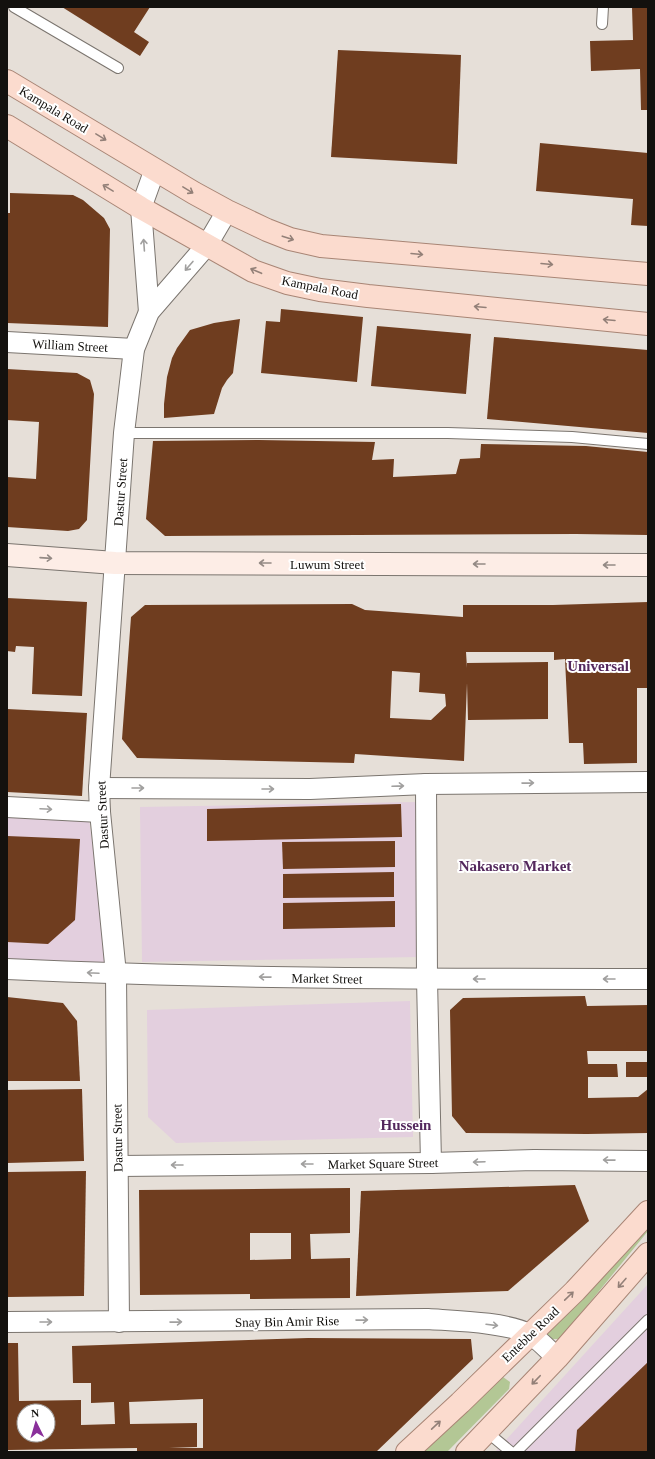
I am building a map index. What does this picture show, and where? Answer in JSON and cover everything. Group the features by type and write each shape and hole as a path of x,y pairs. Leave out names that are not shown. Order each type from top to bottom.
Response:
{"main road":[{"name":"Kampala Road","path":"7,81 194,193 267,230 290,238 321,246 648,274"},
{"name":"Kampala Road","path":"7,126 141,208 253,271 287,283 320,290 408,300 648,324"},
{"name":"Luwum Street","path":"7,555 115,563 648,565"},
{"name":"Entebbe Road","path":"407,1452 460,1403 575,1291 648,1212"},
{"path":"467,1452 645,1263"}],"street":[{"name":"Dastur Street","path":"149,312 141,208 155,170"},
{"name":"Dastur Street","path":"119,1322 116,974 99,788 124,433 134,349 149,312 207,245 227,211"},
{"name":"William Street","path":"7,342 134,349"},
{"path":"99,788 310,789 426,784 648,782"},
{"path":"426,784 427,979 431,1163"},
{"path":"7,807 100,812"},
{"name":"Market Street","path":"7,969 116,974 427,979 648,979"},
{"name":"Market Square Street","path":"118,1166 431,1163 534,1160 648,1161"},
{"name":"Snay Bin Amir Rise","path":"7,1322 428,1319 498,1326 530,1334 556,1358"}],"lane":[{"path":"14,7 118,68"},
{"path":"602,24 603,7"},
{"path":"124,433 448,433 572,437 648,444"},
{"path":"516,1452 648,1320"},
{"path":"487,1432 511,1452"}],"shaded area":[{"path":"416,802 418,957 142,962 140,807"},
{"path":"7,807 88,812 110,975 7,967"},
{"path":"410,1001 413,1137 176,1143 148,1117 147,1010"},
{"path":"648,1284 648,1452 495,1452"}],"green space":[{"path":"648,1215 648,1231 560,1339 551,1339 546,1335 547,1326"},
{"path":"503,1377 510,1382 509,1389 447,1452 420,1452 495,1381"}],"building":[{"path":"62,7 150,7 134,32 149,42 140,56"},
{"path":"632,7 648,7 648,110 641,110 640,69 591,71 590,41 633,40"},
{"path":"338,50 461,55 457,164 331,157"},
{"path":"540,143 648,153 648,226 631,225 633,199 536,191"},
{"path":"10,193 73,195 83,200 104,218 110,229 108,327 7,323 7,213 10,213"},
{"path":"281,309 363,317 357,382 261,373 266,321 280,322"},
{"path":"240,319 233,373 222,388 214,414 164,418 167,377 172,358 177,348 190,330 214,323"},
{"path":"377,326 471,334 466,394 371,386"},
{"path":"494,337 648,350 648,433 487,419"},
{"path":"7,369 77,373 90,380 94,394 87,520 79,529 68,531 7,527 7,477 36,479 39,422 7,420"},
{"path":"259,440 375,442 372,460 394,459 393,477 456,474 460,459 480,458 481,444 586,446 648,452 648,535 165,536 146,519 153,441"},
{"path":"7,598 87,602 82,696 32,694 34,647 16,646 15,652 7,651"},
{"path":"648,602 648,688 637,688 637,763 584,764 583,743 569,743 565,659 554,660 554,652 466,652 467,668 467,663 548,662 548,719 468,720 467,683 464,761 355,754 354,763 137,758 122,739 131,617 145,605 352,604 365,610 463,617 463,605 553,605","holes":["392,671 420,673 419,692 445,694 446,706 431,720 390,718"]},
{"path":"7,709 87,713 82,796 7,792"},
{"path":"401,804 402,837 207,841 207,809"},
{"path":"7,836 80,839 75,920 48,944 7,942"},
{"path":"395,841 395,867 283,869 282,842"},
{"path":"394,872 394,897 283,898 283,874"},
{"path":"395,901 395,927 283,929 283,903"},
{"path":"585,996 587,1006 648,1005 648,1051 587,1051 588,1064 617,1064 618,1077 588,1077 588,1098 638,1097 648,1089 648,1133 466,1133 452,1116 450,1010 463,998"},
{"path":"7,997 63,1003 77,1021 80,1081 7,1081"},
{"path":"626,1062 648,1062 648,1077 626,1077"},
{"path":"82,1089 84,1161 7,1163 7,1090"},
{"path":"86,1171 84,1296 7,1297 7,1172"},
{"path":"575,1185 589,1221 508,1291 356,1296 361,1191"},
{"path":"350,1188 350,1233 310,1234 311,1259 350,1258 350,1298 250,1299 250,1294 140,1295 139,1190","holes":["250,1233 291,1233 291,1259 250,1260"]},
{"path":"308,1338 471,1339 473,1359 376,1452 137,1452 137,1448 7,1450 7,1343 18,1343 19,1401 81,1400 81,1425 115,1424 114,1402 91,1403 91,1383 73,1383 72,1346","holes":["203,1399 203,1448 169,1448 197,1447 197,1423 130,1424 129,1402"]},
{"path":"648,1362 648,1452 575,1452 577,1430"}],"district":[{"name":"Universal","path":"598,666"},
{"name":"Nakasero Market","path":"515,866"},
{"name":"Hussein","path":"406,1125"}]}
